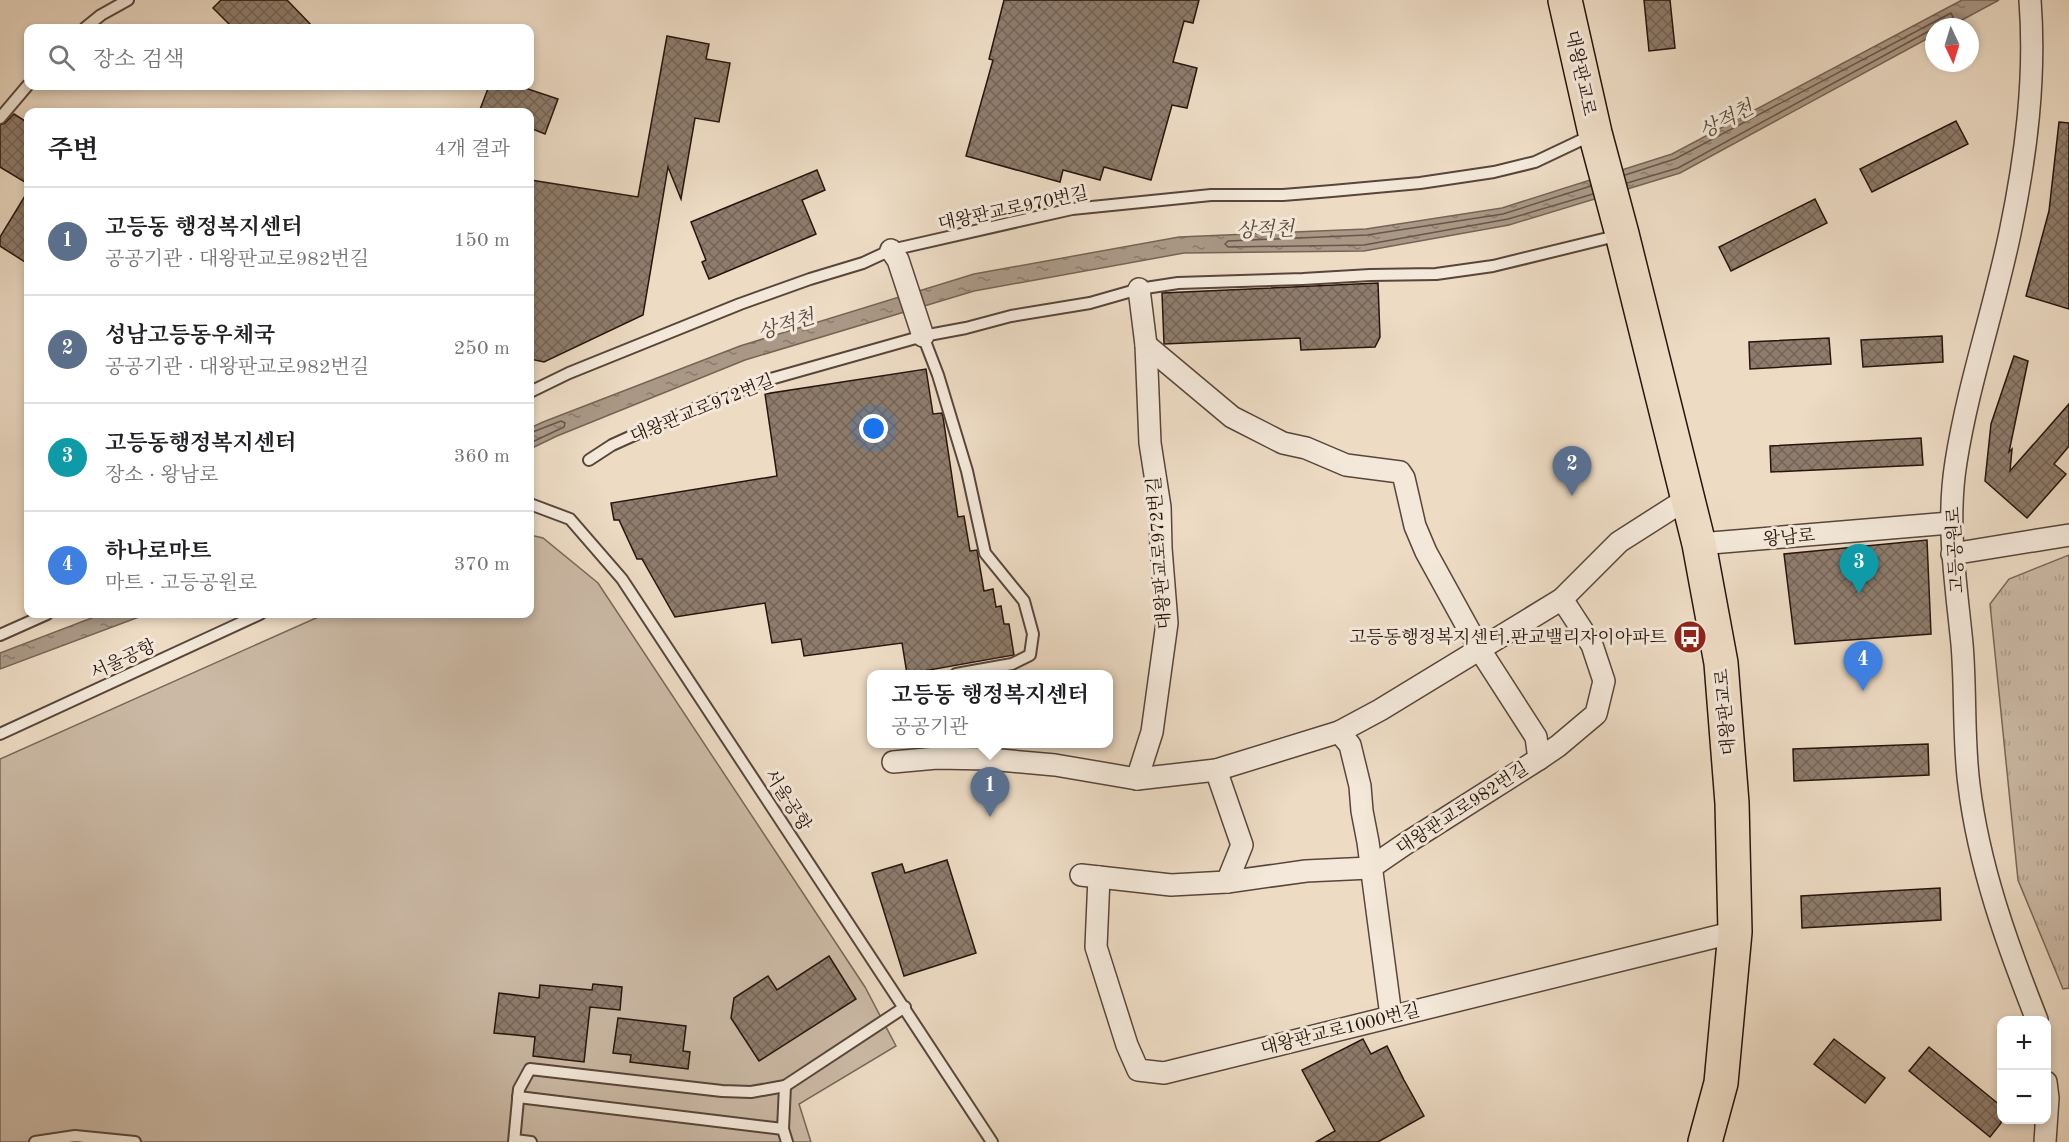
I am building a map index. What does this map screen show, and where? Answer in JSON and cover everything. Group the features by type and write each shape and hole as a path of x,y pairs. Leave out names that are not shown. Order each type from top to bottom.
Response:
{"main road":[{"name":"대왕판교로","path":"1565,0 1596,140 1699,544 1721,663 1732,803 1735,932 1721,1083 1705,1142"}],"street":[{"name":"고등공원로","path":"2030,0 2033,41 2030,118 2010,233 1964,415 1955,465 1950,523 1962,647 1968,785 1988,884 2011,956 2035,1016"},
{"path":"895,255 921,332"},
{"name":"대왕판교로972번길","path":"1137,779 1152,732 1167,623 1160,507 1150,443 1146,345 1139,289"},
{"name":"대왕판교로982번길","path":"1146,345 1232,417 1283,443 1306,448 1346,465 1400,472 1404,478 1415,526 1426,552 1480,650 1536,737 1539,759 1370,868"},
{"path":"893,762 989,759 1055,765 1137,779 1216,770 1339,732 1380,710 1563,599 1618,542 1688,498"},
{"name":"왕남로","path":"1699,544 1950,523"},
{"path":"1952,554 2069,536"},
{"path":"1539,759 1596,714 1604,681 1592,645 1563,599"},
{"name":"대왕판교로982번길","path":"1339,732 1350,745 1360,786 1391,1016"},
{"path":"1216,770 1242,845 1227,882 1306,871 1370,868"},
{"name":"대왕판교로1000번길","path":"1227,882 1171,885 1090,876 1096,947 1127,1045 1138,1070 1164,1073 1735,932"},
{"path":"2045,1142 2046,1124"}],"lane":[{"path":"90,24 128,0"},
{"path":"0,118 24,90"},
{"name":"대왕판교로970번길","path":"534,390 711,316 810,279 1072,209 1211,195 1283,195 1420,183 1494,172 1535,162 1596,140"},
{"name":"대왕판교로972번길","path":"589,460 612,445 683,413 767,380 850,358 921,332 966,328 1011,316 1090,303 1139,289 1178,283 1436,274 1493,266 1619,226"},
{"path":"921,332 938,375 964,461 985,553 1024,601 1033,634 1030,655 1012,664 981,670"},
{"name":"서울공항","path":"534,506 570,519 622,579 992,1142"},
{"path":"0,635 38,618"},
{"name":"서울공항","path":"0,734 251,618"},
{"path":"531,1142 515,1141 519,1089 530,1070 722,1091 751,1092 785,1086 905,1007"},
{"path":"785,1086 783,1130 787,1142"},
{"path":"518,1097 783,1130"},
{"path":"35,1142 75,1136 135,1142"}],"green space":[{"path":"534,536 543,538 598,583 865,987 896,1046 799,1104 811,1142 0,1142 0,759 316,618 534,618"},
{"path":"2069,555 2069,988 2063,989 2018,880 1990,604 2009,579"}],"water":[{"path":"1962,0 1999,0 1966,18 1928,18"},
{"path":"1925,20 1925,40 1680,173 1509,225 1364,251 1184,253 974,291 745,360 534,447 534,426 543,422 740,346 974,274 1179,237 1366,229 1502,208 1672,154"},
{"path":"92,618 136,618 0,669 0,653"}],"building":[{"path":"221,0 287,0 310,24 229,24 213,8"},
{"path":"1004,0 1199,0 1193,23 1184,21 1173,62 1197,68 1187,108 1172,105 1151,180 1104,167 1100,180 1063,170 1060,182 966,156 993,60 989,59"},
{"path":"1644,0 1670,0 1675,48 1649,51"},
{"path":"667,36 709,44 706,59 730,63 719,122 695,118 681,199 668,167 643,315 544,362 534,360 534,181 638,197"},
{"path":"487,90 531,90 558,99 545,134 534,130 534,108 481,108"},
{"path":"14,114 24,120 24,182 0,167 0,125"},
{"path":"1956,121 1968,144 1872,192 1860,169"},
{"path":"2059,122 2069,123 2069,309 2026,296 2049,211"},
{"path":"817,170 825,190 802,200 816,234 709,279 702,262 706,260 691,222"},
{"path":"24,198 24,261 0,246 0,237"},
{"path":"1815,199 1827,223 1731,271 1719,247"},
{"path":"1378,283 1380,337 1375,347 1301,350 1300,338 1164,344 1162,293"},
{"path":"1942,336 1943,362 1863,367 1861,340"},
{"path":"1829,338 1831,364 1750,369 1749,342"},
{"path":"2014,356 2028,361 2009,452 2012,449 2010,471 2069,404 2069,446 2054,464 2066,474 2027,518 1985,481 1991,424"},
{"path":"926,369 933,414 942,413 943,417 958,517 964,516 970,551 977,550 984,591 993,589 996,607 1001,606 1004,624 1009,624 1014,655 930,670 906,670 902,643 804,656 801,639 772,643 765,603 675,617 642,559 637,559 619,520 614,520 611,503 777,476 765,394"},
{"path":"1921,438 1923,465 1771,472 1770,446"},
{"path":"1927,540 1931,634 1795,644 1784,554"},
{"path":"1928,744 1929,775 1794,781 1793,749"},
{"path":"947,860 976,953 904,976 872,873 902,864 905,873"},
{"path":"1940,888 1941,920 1802,928 1801,896"},
{"path":"829,956 856,999 759,1061 731,1018 734,998 768,976 777,990"},
{"path":"593,984 622,987 620,1010 590,1007 584,1062 533,1056 535,1037 494,1033 499,993 539,998 540,985 592,990"},
{"path":"618,1018 686,1026 683,1051 690,1052 688,1069 630,1062 631,1055 613,1053"},
{"path":"1363,1039 1371,1054 1387,1046 1424,1116 1378,1142 1316,1142 1335,1131 1302,1070"},
{"path":"1834,1039 1885,1078 1865,1103 1814,1064"},
{"path":"1929,1047 1997,1103 1997,1124 2000,1124 1990,1137 1909,1071"}],"place":[{"name":"성남고등동우체국","path":"1572,496"},
{"name":"고등동행정복지센터","path":"1859,594"},
{"name":"고등동행정복지센터.판교밸리자이아파트","path":"1690,637"},
{"name":"하나로마트","path":"1863,691"},
{"name":"고등동 행정복지센터","path":"990,817"}],"water label":[{"name":"상적천","path":"1726,119"},
{"name":"상적천","path":"1265,229"},
{"name":"상적천","path":"786,324"}]}
